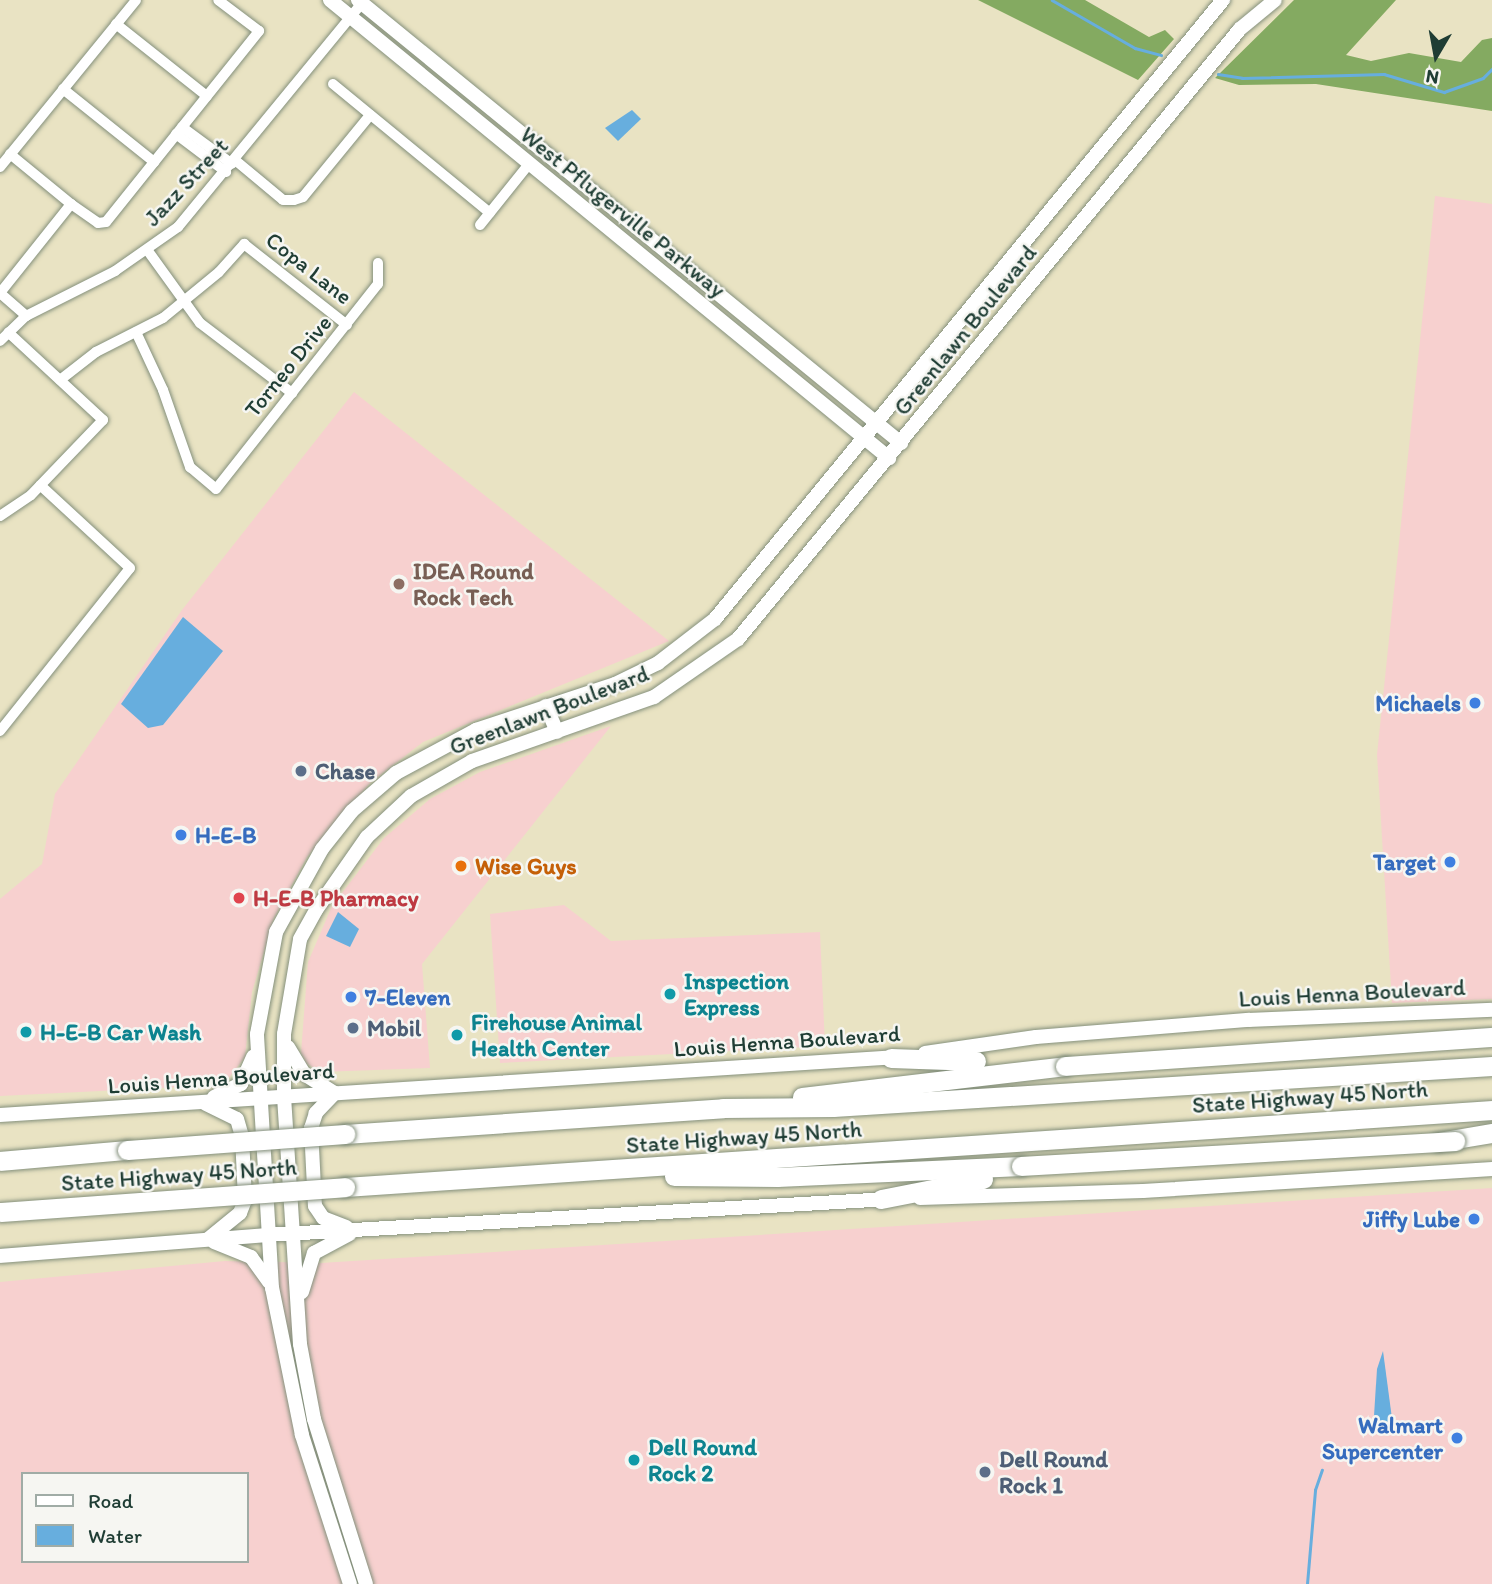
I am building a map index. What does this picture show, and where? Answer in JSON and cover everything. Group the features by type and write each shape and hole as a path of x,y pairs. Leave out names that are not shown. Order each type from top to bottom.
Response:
{"highway":[{"path":"891,1058 951,1063 1347,1042 1492,1038"},
{"path":"723,1108 957,1075 1492,1038"},
{"name":"State Highway 45 North","path":"0,1161 723,1108 833,1107 1050,1091 1492,1066"},
{"name":"State Highway 45 North","path":"0,1213 1053,1138 1492,1110"},
{"path":"881,1199 954,1182 1153,1164 1355,1156 1492,1133"},
{"path":"603,1172 706,1179 1021,1166 1492,1140"},
{"path":"0,1149 127,1150"}],"main road":[{"name":"West Pflugerville Parkway","path":"330,0 889,458"},
{"name":"Greenlawn Boulevard","path":"350,1584 291,1393 272,1288 257,1034 276,932 322,849 352,811 396,773 445,744 546,706 615,684 658,663 715,619 1223,0"},
{"name":"Greenlawn Boulevard","path":"366,1584 314,1419 303,1368 284,1096 284,1034 300,939 343,866 367,836 411,796 462,765 654,697 738,639 1240,29 1275,0"},
{"name":"West Pflugerville Parkway","path":"360,2 901,443"},
{"path":"609,230 621,215"},
{"path":"546,706 557,732"},
{"name":"Louis Henna Boulevard","path":"0,1115 891,1058 1036,1037 1492,1010"},
{"path":"200,1102 241,1084 250,1071 257,1034"},
{"path":"284,1034 292,1061 303,1074 334,1093 316,1113 311,1128 315,1206 323,1218 358,1231"},
{"path":"200,1102 237,1119 245,1187 240,1213 206,1239"},
{"path":"0,1256 292,1233 881,1199 1143,1191 1492,1169"},
{"path":"299,1310 306,1268 314,1253 358,1231"},
{"path":"206,1239 251,1257 272,1288"},
{"path":"291,1393 303,1415 314,1419"}],"street":[{"path":"0,167 136,0"},
{"path":"10,154 97,223 106,222 259,31 218,0"},
{"name":"Jazz Street","path":"0,341 26,316 148,251 178,227 352,19 360,2"},
{"path":"116,24 207,96"},
{"path":"333,85 490,212"},
{"path":"63,89 154,162"},
{"path":"179,131 283,200 294,201 303,197 370,115"},
{"path":"480,225 529,164"},
{"path":"26,316 0,293 71,204"},
{"name":"Copa Lane","path":"185,301 244,244 347,325"},
{"path":"148,251 200,323 292,393"},
{"name":"Torneo Drive","path":"136,332 163,390 177,442 190,467 216,489 378,284 378,263"},
{"path":"60,380 86,359 185,301"},
{"path":"0,516 40,485 103,420 8,332"},
{"path":"0,731 130,568 40,485"}],"shaded area":[{"path":"1435,196 1492,204 1492,999 1392,1003 1377,755"},
{"path":"354,392 669,641 423,742 370,783 307,857 274,918 252,992 245,1057 228,1079 200,1086 0,1096 0,899 42,864 55,794 182,610"},
{"path":"611,726 422,964 430,1068 320,1072 306,1063 301,1053 308,962 332,906 384,838 430,799 480,772"},
{"path":"564,905 611,941 820,932 825,1046 500,1063 490,914"},
{"path":"1492,1188 1492,1584 0,1584 0,1282 225,1261 321,1263"}],"green space":[{"path":"978,0 1085,0 1149,37 1165,30 1174,39 1138,80"},
{"path":"1294,0 1396,0 1346,55 1371,61 1409,53 1461,62 1482,40 1492,38 1492,111 1316,84 1239,85 1215,78"}],"water":[{"path":"632,110 641,119 618,141 605,128"},
{"path":"183,617 223,651 163,725 148,728 121,704"},
{"path":"338,912 359,929 350,947 326,936"},
{"path":"1383,1351 1393,1426 1373,1431 1377,1369"}],"waterway":[{"path":"1052,0 1135,48 1161,55"},
{"path":"1218,74 1242,78 1384,74 1444,92 1483,78 1492,69"},
{"path":"1307,1584 1315,1490 1322,1470"}],"place":[{"name":"IDEA Round Rock Tech","path":"399,584"},
{"name":"Michaels","path":"1475,703"},
{"name":"Chase","path":"301,771"},
{"name":"H-E-B","path":"181,835"},
{"name":"Target","path":"1450,862"},
{"name":"Wise Guys","path":"461,866"},
{"name":"H-E-B Pharmacy","path":"239,898"},
{"name":"Inspection Express","path":"670,994"},
{"name":"7-Eleven","path":"351,997"},
{"name":"Mobil","path":"353,1028"},
{"name":"H-E-B Car Wash","path":"26,1032"},
{"name":"Firehouse Animal Health Center","path":"457,1035"},
{"name":"Jiffy Lube","path":"1474,1219"},
{"name":"Walmart Supercenter","path":"1457,1438"},
{"name":"Dell Round Rock 2","path":"634,1460"},
{"name":"Dell Round Rock 1","path":"985,1472"}]}
